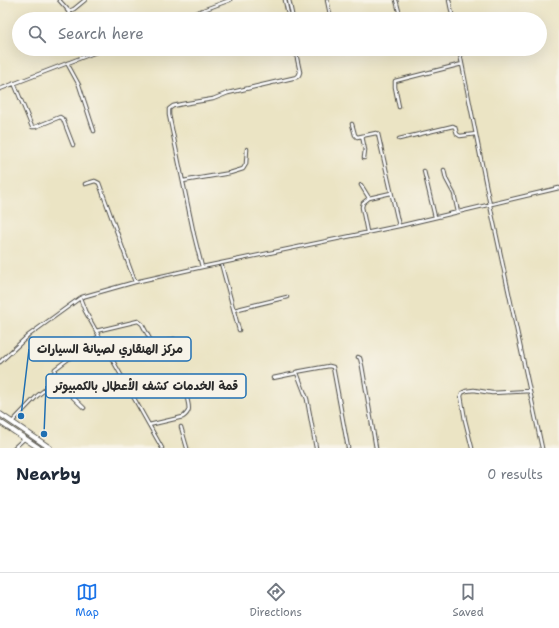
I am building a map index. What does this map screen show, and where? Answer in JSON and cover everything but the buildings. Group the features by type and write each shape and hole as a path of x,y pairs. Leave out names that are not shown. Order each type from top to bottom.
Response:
{"highway":[{"path":"0,414 50,448"},
{"path":"0,422 39,448"}],"street":[{"path":"59,0 69,12"},
{"path":"66,8 71,11 85,0"},
{"path":"198,12 230,0"},
{"path":"285,0 288,12"},
{"path":"289,0 292,12"},
{"path":"326,0 329,12"},
{"path":"396,0 399,12"},
{"path":"449,0 452,12"},
{"path":"0,88 84,56"},
{"path":"202,267 169,115 170,108 182,104 213,99 228,93 297,77 300,75 300,72 297,56"},
{"path":"460,56 490,205 542,448"},
{"path":"67,63 78,86 94,132"},
{"path":"399,107 394,87 395,81 462,64"},
{"path":"14,83 32,126 35,127 56,117 62,118 73,145"},
{"path":"352,124 356,136 378,134 398,226"},
{"path":"399,139 453,126 455,127 457,134 460,136 476,134"},
{"path":"362,136 365,150 364,158"},
{"path":"183,181 230,173 243,169 246,164 247,149"},
{"path":"444,170 446,179 454,194 458,212"},
{"path":"424,171 435,217"},
{"path":"85,184 95,182 100,183 135,282"},
{"path":"361,185 369,198"},
{"path":"0,362 29,335 84,296 135,282 398,226 559,188"},
{"path":"368,232 362,207 363,203 369,198 391,193"},
{"path":"221,263 239,330"},
{"path":"234,310 287,297"},
{"path":"80,298 96,331 162,448"},
{"path":"96,331 138,321 142,324 152,343 158,344 174,339"},
{"path":"12,422 37,396 52,384 55,369 71,355 99,336"},
{"path":"0,357 6,356"},
{"path":"358,357 360,358 362,366 376,448"},
{"path":"273,378 296,372 329,366 333,367 348,448"},
{"path":"296,372 307,399 316,448"},
{"path":"54,379 84,408"},
{"path":"149,425 183,417 187,414 190,407 187,398 193,392 208,390 230,394"},
{"path":"472,448 465,420 461,396 462,393 476,390 492,393 530,391"},
{"path":"181,427 187,448"},
{"path":"14,448 25,438"}],"place":[{"name":"مركز الهنقاري لصيانة السيارات","path":"21,416"},
{"name":"قمة الخدمات كشف الأعطال بالكمبيوتر","path":"44,434"}]}
